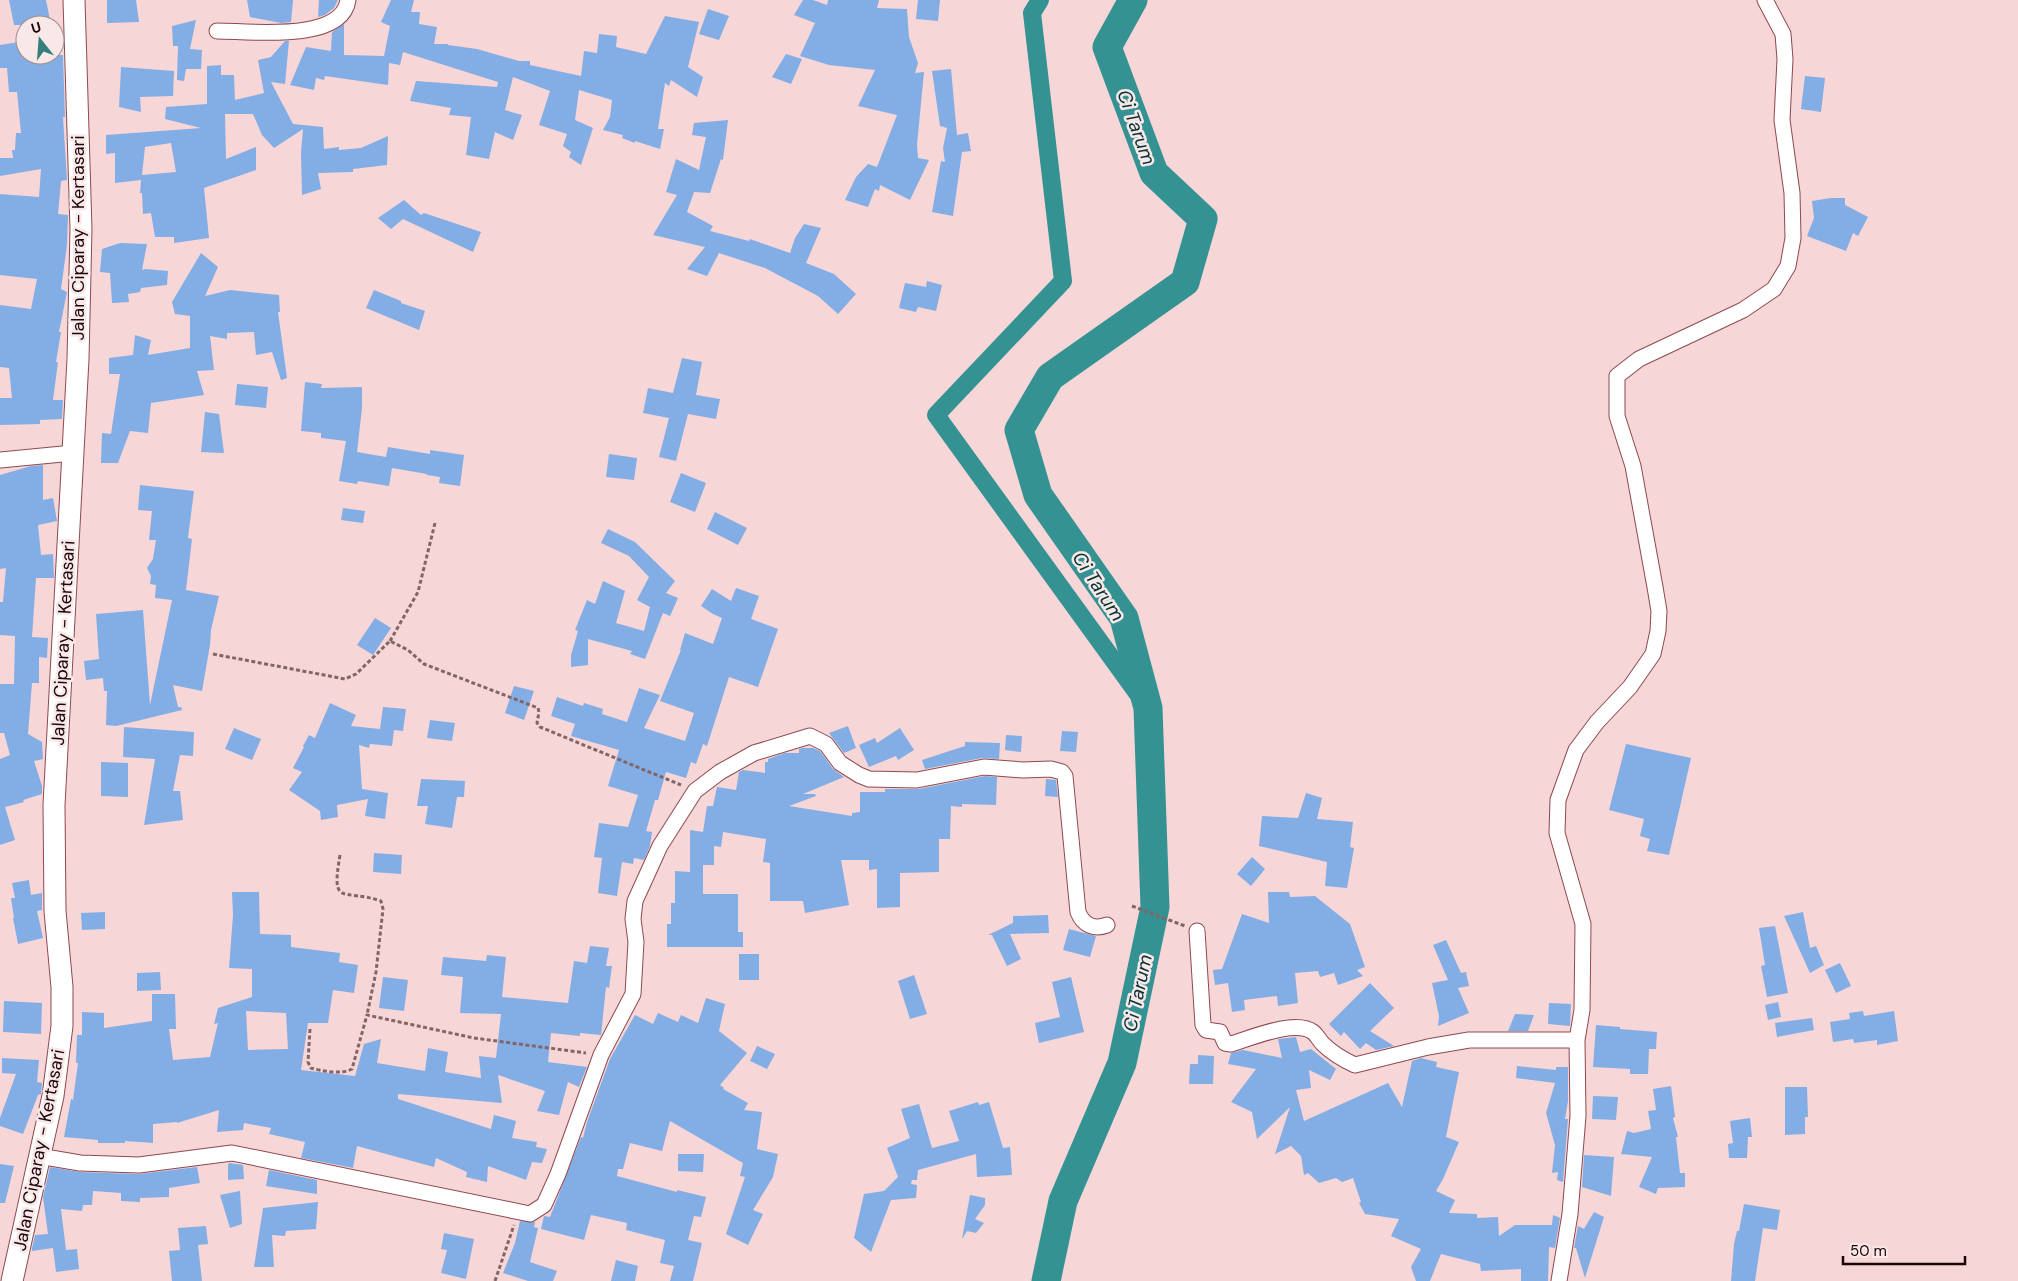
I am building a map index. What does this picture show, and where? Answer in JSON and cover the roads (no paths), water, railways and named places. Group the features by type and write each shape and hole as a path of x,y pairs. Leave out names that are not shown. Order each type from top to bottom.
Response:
{"main road":[{"name":"Jalan Ciparay - Kertasari","path":"12,1281 53,1096 62,1026 62,987 55,911 54,805 78,359 81,229 74,0"}],"street":[{"path":"217,31 273,33 307,30 326,25 336,19 347,9 348,0"},
{"path":"1560,1281 1570,1214 1578,1116 1577,1040 1582,1010 1583,924 1558,833 1558,800 1576,750 1598,722 1630,687 1652,654 1658,632 1659,611 1633,466 1616,416 1616,376 1639,359 1743,310 1774,289 1788,266 1793,238 1792,193 1782,120 1785,59 1783,34 1766,0"},
{"path":"0,460 73,452"},
{"path":"39,1156 80,1163 139,1165 232,1153 530,1214 544,1205 558,1174 602,1055 633,994 636,942 633,919 636,900 660,846 695,790 720,772 754,753 810,736 826,744 840,763 869,779 917,780 984,767 1059,771 1065,776 1078,912 1082,920 1089,926 1096,928 1107,925"},
{"path":"1191,929 1203,1027 1207,1030 1220,1032 1226,1042 1231,1044 1291,1027 1304,1027 1314,1032 1323,1044 1345,1060 1356,1065 1469,1040 1577,1040"}],"waterway":[{"path":"1040,0 1032,13 1063,281 936,415 1148,708"},
{"name":"Ci Tarum","path":"1046,1281 1063,1201 1122,1063 1155,907 1148,708 1124,618 1038,495 1019,430 1050,377 1185,282 1203,219 1154,173 1107,47 1133,0"}]}
